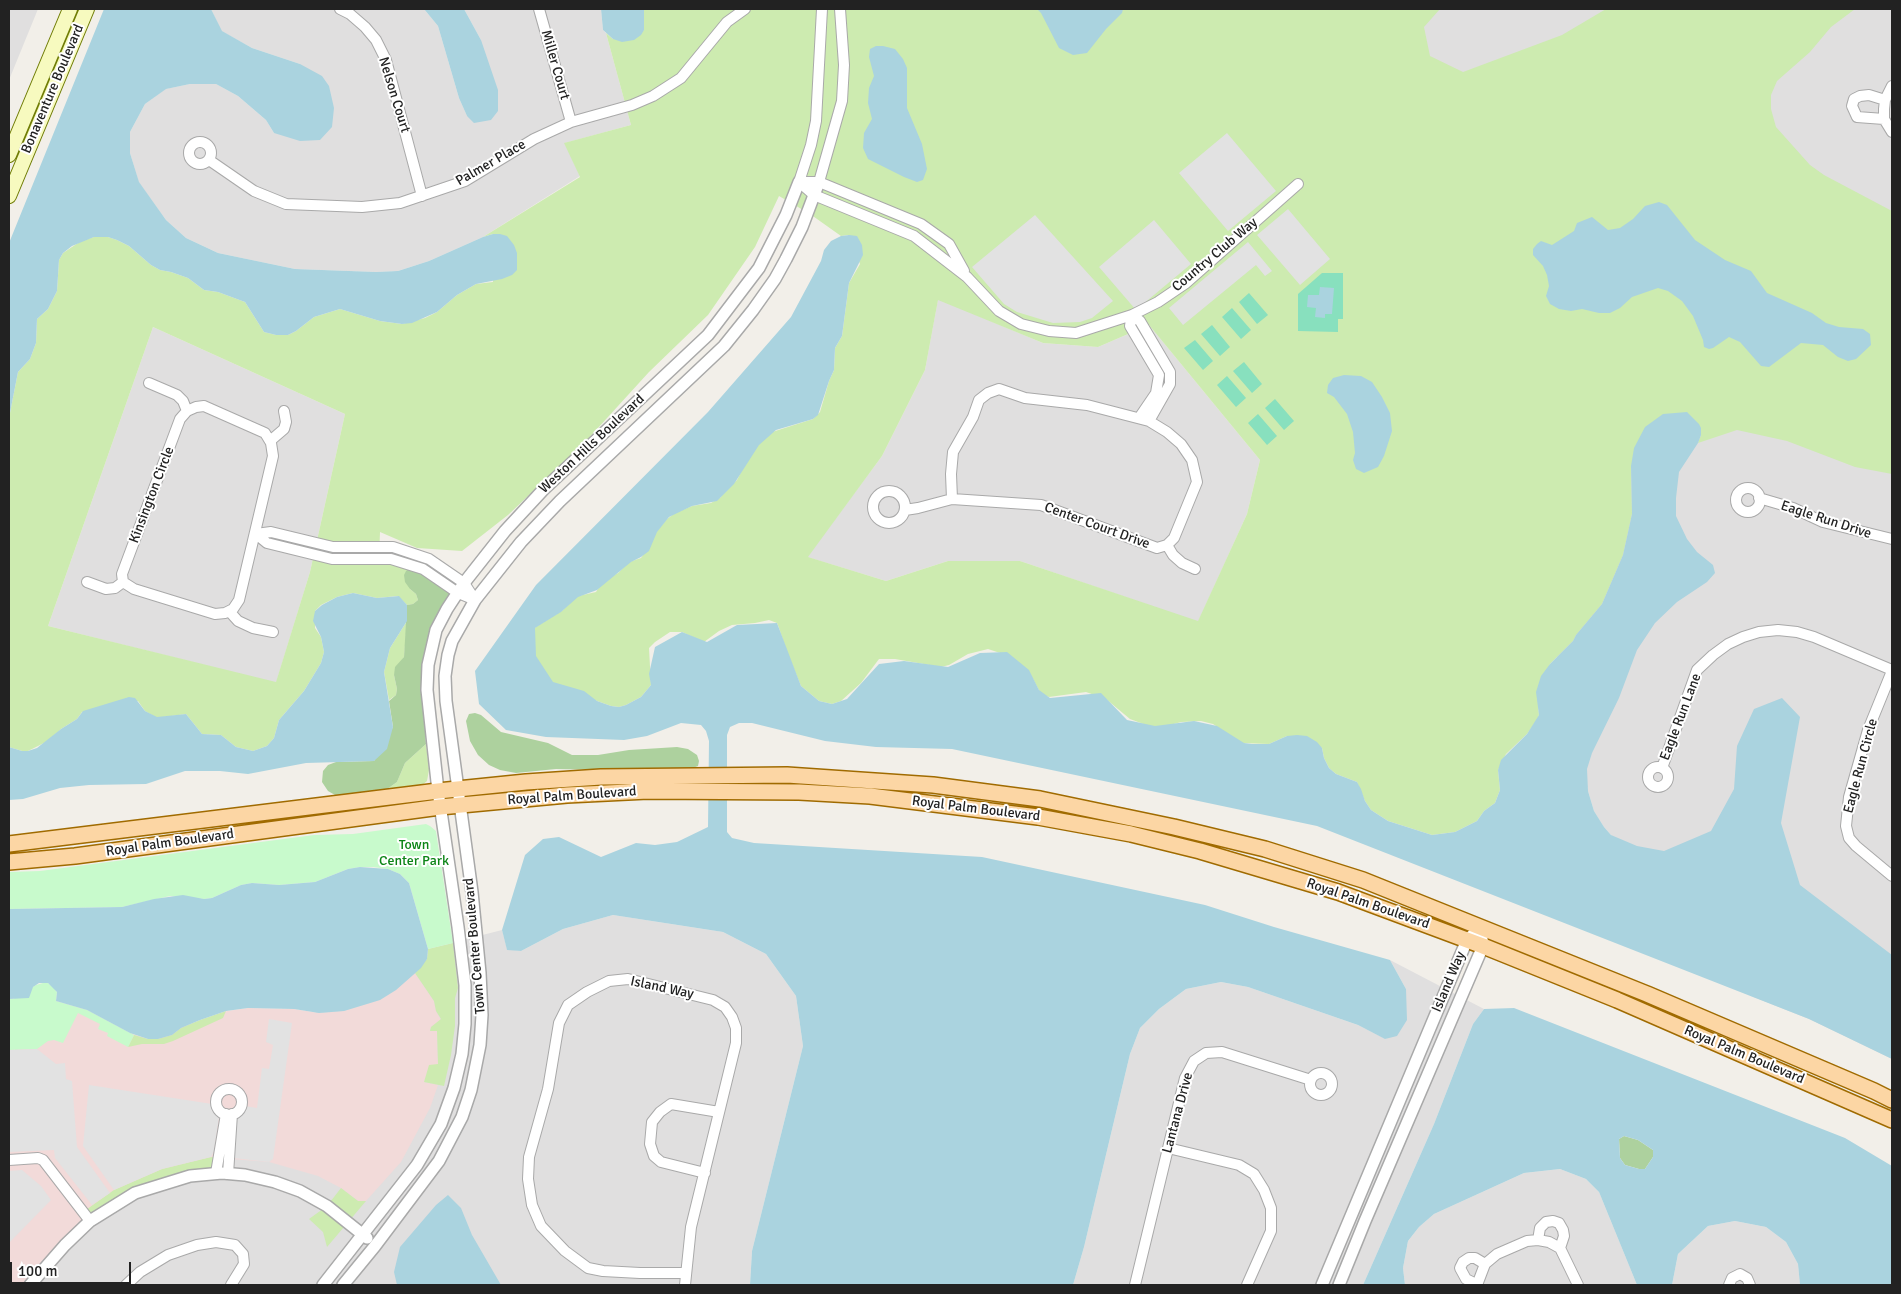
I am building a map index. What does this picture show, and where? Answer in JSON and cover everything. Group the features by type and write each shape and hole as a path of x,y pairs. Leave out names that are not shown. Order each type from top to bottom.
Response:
{"main road":[{"name":"Bonaventure Boulevard","path":"9,155 70,9"},
{"name":"Bonaventure Boulevard","path":"9,196 87,9"},
{"name":"Royal Palm Boulevard","path":"9,844 457,789 601,777 787,775 933,785 1040,800 1136,819 1265,849 1363,880 1656,998 1892,1100"},
{"name":"Royal Palm Boulevard","path":"9,862 75,856 440,808 567,795 730,790 799,792 870,796 1038,817 1131,834 1200,850 1338,892 1483,946 1617,1000 1892,1120"}],"street":[{"name":"Nelson Court","path":"340,9 350,14 365,27 376,40 386,60 422,196"},
{"name":"Miller Court","path":"539,9 571,122"},
{"name":"Palmer Place","path":"209,160 254,191 286,204 362,207 400,203 465,181 496,160 534,139 571,122 632,105 660,91 681,78 727,22 745,9"},
{"name":"Weston Hills Boulevard","path":"440,808 427,690 428,665 436,630 461,588 505,531 543,490 708,334 759,268 786,216 811,145 816,121 817,99 823,87 822,9"},
{"name":"Weston Hills Boulevard","path":"459,806 446,701 445,676 452,642 475,600 521,542 560,501 724,346 776,279 802,227 819,182 842,101 836,88 841,20 840,9"},
{"path":"1892,86 1885,100 1884,120 1892,132"},
{"path":"1884,120 1857,117 1852,106 1854,99 1860,96 1868,95 1885,100"},
{"name":"Country Club Way","path":"798,182 819,182 921,224 948,244 967,277"},
{"name":"Country Club Way","path":"798,182 814,195 914,236 967,277 999,311 1021,324 1049,331 1076,333 1100,327 1132,315 1158,302 1186,283 1298,184"},
{"path":"1132,315 1140,321 1170,372 1144,420"},
{"path":"87,582 106,589 115,588 123,582 134,589 215,614 233,609 239,600 273,456 270,442 265,433 204,406 187,411 183,401 177,395 149,383"},
{"name":"Center Court Drive","path":"905,510 952,499 1040,506 1157,548 1167,545 1174,538 1197,482 1192,460 1180,444 1167,432 1144,420 1087,405 1025,398 999,389 988,393 979,400 973,417 953,452 951,474 952,499"},
{"name":"Kinsington Circle","path":"123,582 122,574 180,419 187,411"},
{"path":"270,442 284,429 286,422 284,411"},
{"name":"Eagle Run Drive","path":"1760,498 1793,508 1823,522 1892,540"},
{"path":"256,534 271,532 333,547 393,547 429,559 475,600"},
{"path":"256,534 267,543 332,559 391,559 423,569 461,588"},
{"path":"283,547 286,536"},
{"path":"1167,545 1182,563 1195,569"},
{"path":"229,611 238,621 253,628 273,632"},
{"name":"Eagle Run Lane","path":"1662,768 1697,670 1728,644 1743,637 1759,632 1778,630 1797,632 1814,637 1892,671"},
{"name":"Eagle Run Circle","path":"1892,671 1868,730 1850,797 1846,826 1849,838 1856,846 1892,876"},
{"name":"Town Center Boulevard","path":"342,1285 376,1246 439,1161 462,1117 471,1090 480,1045 482,1006 472,892 459,806"},
{"name":"Town Center Boulevard","path":"323,1285 417,1165 441,1124 454,1088 465,1033 465,985 440,808"},
{"name":"Island Way","path":"1322,1285 1467,940 1480,928"},
{"name":"Island Way","path":"1339,1285 1368,1212 1483,946 1480,928"},
{"name":"Island Way","path":"685,1273 640,1274 588,1268 565,1251 541,1226 532,1205 528,1179 529,1157 548,1089 559,1023 568,1005 587,992 609,981 628,979 714,1000 725,1007 732,1017 736,1028 736,1043 692,1227 685,1285"},
{"name":"Lantana Drive","path":"1135,1285 1185,1078 1194,1061 1200,1056 1213,1052 1222,1052 1311,1080"},
{"path":"454,1088 471,1090"},
{"path":"705,1173 661,1162 654,1156 650,1144 652,1122 660,1112 671,1104 719,1112"},
{"path":"222,1174 229,1114"},
{"path":"1168,1148 1239,1164 1254,1174 1264,1190 1271,1208 1271,1231 1246,1285"},
{"path":"9,1160 38,1158 43,1160 90,1221"},
{"path":"30,1285 64,1245 90,1221 135,1193 190,1176 222,1174 276,1182 300,1191 327,1206 376,1246"},
{"path":"1538,1240 1540,1228 1546,1222 1553,1221 1559,1223 1564,1236 1560,1248"},
{"path":"1485,1264 1475,1258 1468,1258 1460,1268 1466,1279 1476,1285 1485,1264 1497,1254 1527,1241 1550,1242 1560,1248 1578,1285"},
{"path":"126,1285 140,1272 168,1255 197,1245 216,1242 235,1245 243,1254 244,1264 231,1285"},
{"path":"1729,1285 1732,1278 1740,1274 1747,1278 1750,1285"}],"shaded area":[{"path":"9,9 38,9 9,80"},
{"path":"211,9 424,9 438,26 459,98 467,116 481,40 464,9 601,9 603,30 606,33 631,125 565,143 580,176 483,237 429,261 398,271 295,269 218,253 186,238 166,220 139,183 130,153 130,132 145,104 165,89 190,84 216,84 238,96 266,120 274,133 300,64 252,48 221,31"},
{"path":"1363,9 1892,9 1892,1059 1809,1019 1751,996 1604,827 1594,811 1419,62"},
{"path":"1227,133 1276,191 1228,231 1179,173"},
{"path":"1288,209 1330,259 1300,285 1257,235"},
{"path":"1035,215 1113,301 1092,318 1080,322 1053,323 1017,312 1004,304 972,267"},
{"path":"1154,220 1191,264 1136,310 1099,267"},
{"path":"1248,242 1272,271 1265,276 1256,265 1183,325 1169,308"},
{"path":"938,299 1043,343 1098,347 1149,325 1260,460 1247,514 1198,622 1020,561 948,561 886,581 807,557 882,456 925,370"},
{"path":"153,327 345,414 310,572 276,683 48,626"},
{"path":"613,915 723,932 766,954 796,996 803,1046 752,1251 750,1285 30,1285 114,1190 292,1023 427,959 428,949 502,930 507,949 521,951 563,929"},
{"path":"1390,960 1484,1009 1473,1024 1434,1124 1363,1285 1073,1285 1084,1247 1130,1054 1140,1028 1159,1009 1186,989 1221,982 1248,987 1358,1025 1386,1039 1406,989"},
{"path":"415,973 434,1001 436,1011 441,1020 431,1027 430,1031 437,1031 438,1064 424,1082 438,1085 430,1108 401,1162 366,1201 358,1201 341,1188 318,1176 269,1162 219,1158 90,1221 30,1285 9,1285 9,999 56,1001 87,1010 130,1033 148,1039 227,1011 248,1008 294,1009 319,1013 344,1011 380,1000 396,990"},
{"path":"269,1019 292,1023 273,1159 269,1162 233,1158 237,1116 243,1112 245,1106 257,1108 262,1068 269,1069 273,1045 266,1042"},
{"path":"37,1049 56,1064 65,1063 66,1079 72,1081 77,1147 110,1193 92,1205 55,1158 54,1150 9,1152 9,1050"},
{"path":"89,1085 212,1104 219,1117 214,1151 211,1157 162,1169 114,1190 83,1146"},
{"path":"1560,1169 1586,1179 1599,1192 1637,1285 1405,1285 1403,1268 1408,1241 1419,1227 1434,1214 1524,1173"},
{"path":"22,1170 41,1186 51,1200 9,1243 9,1171"},
{"path":"1735,1221 1766,1227 1786,1242 1798,1264 1800,1285 1672,1285 1678,1254 1708,1226"}],"green space":[{"path":"644,9 1440,9 1424,27 1430,56 1463,72 1562,35 1606,9 1855,9 1831,27 1810,52 1777,81 1771,95 1771,109 1776,127 1810,165 1824,175 1892,211 1892,474 1855,467 1787,441 1737,430 1698,443 1701,435 1631,466 1632,514 1623,555 1602,604 1573,641 1550,664 1538,704 1539,715 1537,720 1527,734 1506,754 1498,770 1500,790 1495,803 1484,811 1477,821 1455,832 1432,835 1388,821 1371,810 1357,782 1336,774 1329,768 1322,748 1287,736 1269,744 1241,743 1213,724 1201,721 1181,722 1157,729 1130,719 1106,699 1086,692 1049,697 1041,694 1033,679 1003,654 988,649 968,654 949,665 941,667 895,659 879,659 861,683 841,701 832,704 819,701 801,686 777,623 769,620 732,625 719,631 704,642 682,632 670,632 649,648 651,685 641,697 626,705 619,707 611,706 555,686 535,661 530,632 563,610 574,597 596,592 602,582 618,573 629,562 641,558 646,551 648,541 667,519 675,513 692,506 711,503 721,497 737,480 751,452 769,433 813,419 820,412 834,370 835,348 842,336 849,283 860,264 849,235 841,236 810,214 779,196 755,247 708,315 649,372 587,440 508,515 462,551 417,548 380,532 379,559 414,566 410,589 416,594 418,600 413,604 407,605 398,596 377,598 353,593 337,597 321,605 315,611 315,628 321,637 324,652 321,663 304,691 279,720 274,738 267,746 253,751 236,747 221,735 202,734 186,714 157,718 145,711 138,701 82,712 77,719 61,729 48,741 28,751 9,747 9,418 18,372 30,359 36,343 37,319 48,309 57,291 59,260 63,253 81,241 94,237 108,237 117,240 129,246 151,265 160,270 188,278 204,290 218,292 245,302 264,332 276,335 288,335 314,317 340,309 380,321 402,324 425,318 437,312 457,295 476,284 493,282 493,234 483,237 580,177 564,143 631,125 606,33 613,39 644,30","holes":["938,300 1043,343 1098,347 1149,325 1260,460 1247,514 1198,621 1020,561 948,561 886,581 808,557 882,456 925,370","153,327 345,414 310,572 276,682 48,626"]},
{"path":"1322,273 1343,273 1343,319 1338,319 1338,332 1298,331 1298,294"},
{"path":"1249,293 1268,315 1257,324 1239,302"},
{"path":"1232,308 1251,330 1241,339 1222,317"},
{"path":"1212,325 1230,347 1220,356 1201,334"},
{"path":"1195,340 1213,361 1203,370 1184,348"},
{"path":"1244,362 1262,384 1252,393 1233,371"},
{"path":"1227,376 1246,398 1236,407 1217,385"},
{"path":"1275,399 1294,421 1284,430 1265,408"},
{"path":"1258,414 1277,436 1267,445 1248,423"},
{"path":"414,566 449,593 450,597 422,691 426,744 405,763 397,782 383,792 349,796 335,795 328,791 322,782 323,771 328,765 336,762 374,761 393,727 389,701 396,695 395,667 404,657 407,605 413,604 418,600 416,594 405,582 404,575 406,571"},
{"path":"407,621 404,657 394,675 397,689 396,695 389,700 384,672 390,648"},
{"path":"469,714 481,715 501,732 548,743 572,755 598,755 629,750 677,747 688,749 697,755 698,766 690,769 646,771 556,769 516,773 500,770 489,765 478,755 470,741 466,721"},
{"path":"426,744 429,770 427,781 421,786 383,792 397,782 405,763"},
{"name":"Town Center Park","path":"426,824 436,831 453,943 428,949 409,883 400,874 388,869 373,867 348,869 315,882 279,885 252,883 241,885 212,898 204,899 170,896 122,907 9,909 9,872 40,871 314,835 353,834"},
{"path":"453,943 458,988 455,998 455,1026 451,1055 444,1086 424,1082 429,1065 438,1064 437,1031 430,1031 431,1027 441,1019 436,1011 434,1001 415,973 427,959 428,949"},
{"path":"48,983 57,992 56,1001 87,1010 134,1035 128,1047 107,1036 108,1033 98,1029 100,1024 78,1013 63,1043 54,1040 48,1041 37,1049 9,1050 9,999 13,999 36,985"},
{"path":"226,1011 223,1018 173,1041 164,1044 142,1044 128,1047 134,1035 148,1039 158,1039 172,1035 181,1028"},
{"path":"1624,1136 1638,1140 1653,1150 1653,1157 1645,1169 1625,1165 1620,1158 1619,1139"},
{"path":"230,1145 228,1174 166,1183 90,1221 83,1212 114,1190 162,1169 211,1157 219,1158"},
{"path":"341,1188 358,1201 366,1201 327,1247 323,1232 309,1219 327,1206"}],"water":[{"path":"104,9 211,9 222,31 252,48 300,64 322,76 329,86 334,108 332,127 320,140 300,141 274,133 266,120 238,96 216,84 190,84 166,89 145,104 130,132 130,153 139,182 166,220 186,238 218,253 295,269 376,272 398,271 429,261 483,237 500,234 507,236 514,245 517,253 517,270 512,275 502,279 476,284 457,295 437,312 412,323 402,324 380,321 340,309 314,317 288,335 276,335 264,332 245,302 218,292 204,290 188,278 160,270 151,265 129,246 117,240 108,237 94,237 72,246 63,253 59,260 57,291 48,309 37,319 36,343 30,359 18,372 9,418 9,243"},
{"path":"424,9 464,9 481,40 498,90 498,111 491,120 474,123 467,116 459,98 438,26"},
{"path":"601,9 644,9 644,30 634,40 622,42 613,39 603,30"},
{"path":"1037,9 1123,9 1122,13 1106,29 1087,53 1073,55 1059,48 1041,13"},
{"path":"876,46 895,49 907,68 907,108 922,144 927,169 923,180 917,182 868,159 863,148 864,133 872,119 868,103 869,88 874,76 869,57 870,49"},
{"path":"1659,202 1667,205 1695,240 1725,260 1751,271 1767,293 1812,313 1826,323 1839,327 1863,329 1870,334 1871,345 1856,359 1848,361 1838,357 1823,345 1801,343 1769,367 1761,366 1740,342 1729,337 1713,348 1704,347 1693,316 1682,301 1668,291 1658,288 1632,297 1620,308 1610,313 1599,313 1582,309 1571,311 1559,309 1550,304 1546,296 1549,286 1547,275 1543,266 1533,255 1533,249 1537,244 1541,241 1552,245 1574,231 1577,223 1592,217 1608,230 1620,228 1633,219 1645,206"},
{"path":"841,236 857,236 862,245 863,255 849,283 842,336 835,348 834,370 818,415 813,419 776,430 759,445 734,484 717,501 692,506 669,517 657,532 649,551 631,562 597,590 578,597 561,612 535,628 536,656 553,682 584,691 597,701 611,706 619,707 626,705 641,697 651,685 649,674 655,647 682,632 707,642 737,625 777,623 801,686 819,701 832,704 847,699 879,664 904,661 948,667 980,653 1007,652 1029,670 1039,690 1050,698 1101,693 1127,720 1155,726 1194,721 1217,726 1244,743 1252,744 1269,744 1287,736 1307,736 1317,742 1322,748 1329,768 1336,774 1357,782 1371,810 1388,821 1432,835 1455,832 1477,821 1484,811 1495,803 1500,790 1498,770 1501,760 1527,734 1539,715 1536,692 1541,676 1573,641 1602,604 1623,555 1632,514 1631,466 1634,448 1645,427 1663,414 1687,412 1699,424 1701,435 1698,443 1679,472 1676,516 1687,539 1697,552 1713,565 1715,573 1707,582 1677,602 1655,623 1637,650 1619,698 1592,753 1587,769 1588,791 1594,811 1611,835 1637,846 1664,851 1711,831 1734,789 1737,746 1754,709 1782,698 1800,717 1781,823 1800,885 1892,955 1892,1059 1809,1019 1317,826 952,749 876,747 825,741 752,723 739,723 730,727 727,735 727,832 732,838 754,843 982,857 1205,905 1390,960 1406,989 1407,1020 1397,1036 1385,1039 1358,1025 1248,987 1221,982 1186,989 1159,1009 1140,1028 1130,1054 1084,1247 1073,1285 750,1285 752,1251 803,1046 796,996 766,954 723,932 613,915 563,929 521,951 507,950 502,930 525,855 543,839 559,837 601,857 636,843 655,845 677,842 708,827 709,741 706,731 701,725 681,723 647,736 624,740 546,737 506,730 479,704 475,671 536,585 708,412 791,317 821,261 824,250 831,241"},
{"path":"1320,287 1334,288 1332,314 1325,314 1325,318 1315,317 1316,308 1307,307 1308,295 1319,295"},
{"path":"1344,375 1361,376 1372,382 1390,413 1392,431 1384,456 1378,467 1364,473 1356,469 1353,460 1355,453 1353,432 1347,414 1334,397 1327,393 1328,385 1333,378"},
{"path":"353,593 377,598 399,596 407,605 407,621 390,648 384,672 393,727 387,749 374,761 306,763 248,774 220,771 185,771 146,784 89,785 60,788 23,799 9,800 9,747 22,751 37,748 77,719 83,711 129,697 135,698 145,711 157,717 186,714 202,734 221,735 236,747 253,751 267,746 274,738 279,720 304,691 321,663 324,652 321,637 313,621 315,611 337,597"},
{"path":"360,867 388,869 400,874 409,883 428,949 427,959 421,968 396,990 380,1000 344,1011 319,1013 294,1009 248,1008 226,1011 181,1028 172,1035 158,1039 148,1039 130,1033 87,1010 56,1001 57,992 48,983 39,983 33,987 29,998 9,999 9,909 122,907 154,899 183,895 204,899 212,898 241,885 252,883 279,885 315,882 348,869"},
{"path":"1514,1008 1845,1138 1892,1166 1892,1285 1800,1285 1798,1264 1786,1242 1766,1227 1735,1221 1708,1226 1678,1254 1672,1285 1637,1285 1599,1192 1586,1179 1560,1169 1524,1173 1434,1214 1419,1227 1408,1241 1403,1268 1405,1285 1363,1285 1434,1124 1473,1024 1484,1009","holes":["1624,1136 1638,1140 1653,1150 1653,1157 1645,1169 1625,1165 1620,1158 1619,1139"]},
{"path":"448,1195 461,1208 472,1235 501,1285 397,1285 394,1272 400,1247 436,1205"}]}
